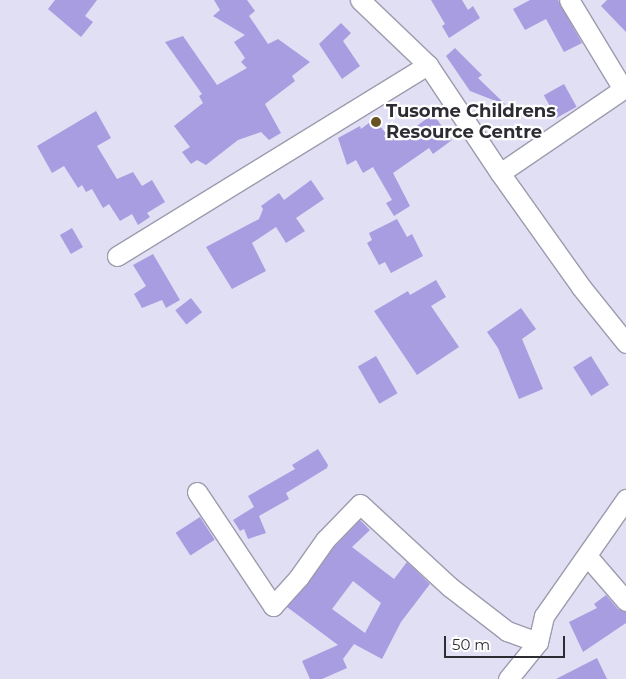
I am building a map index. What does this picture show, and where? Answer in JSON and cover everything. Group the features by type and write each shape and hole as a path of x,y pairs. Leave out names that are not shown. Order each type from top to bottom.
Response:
{"street":[{"path":"360,0 428,65 500,173 581,287 626,343"},
{"path":"500,173 625,91 569,0"},
{"path":"117,256 428,65"},
{"path":"197,492 273,606 299,576 324,540 360,504 450,587 507,631 538,642"},
{"path":"508,679 538,642 544,616 588,557 626,499"},
{"path":"588,557 626,601"}],"building":[{"path":"55,0 97,0 85,16 93,22 81,37 48,9"},
{"path":"214,0 247,0 255,11 249,16 268,44 278,39 310,62 292,76 295,81 265,104 281,133 269,140 261,132 238,140 206,165 197,160 191,164 182,152 190,147 174,126 203,103 199,96 202,94 165,42 183,36 217,85 247,68 241,62 245,58 234,42 245,35 213,16 220,10"},
{"path":"431,0 462,0 468,10 473,6 480,18 449,38 442,26 445,24"},
{"path":"530,0 558,0 582,43 564,52 546,19 525,30 513,9"},
{"path":"607,0 626,0 626,32 601,6"},
{"path":"341,23 351,33 343,41 360,66 342,79 319,44"},
{"path":"455,48 482,75 478,78 506,105 470,91 446,56"},
{"path":"564,84 577,107 556,118 544,95"},
{"path":"96,111 111,138 97,146 117,179 133,172 142,186 152,180 165,202 147,213 150,217 138,225 132,214 120,221 109,204 103,208 92,189 86,192 82,185 78,188 64,166 52,173 37,146"},
{"path":"433,114 452,140 433,154 429,148 393,173 410,206 394,216 386,203 392,200 373,167 363,173 356,160 347,165 338,138 360,126 361,129 374,119 389,137 402,129 406,134"},
{"path":"311,180 324,199 296,218 305,231 286,243 276,227 252,243 266,271 232,289 206,247 259,219 263,209 261,206 279,193 284,200"},
{"path":"397,219 407,237 412,234 423,256 391,273 385,262 379,265 367,243 372,240 369,233"},
{"path":"72,228 83,247 71,254 60,235"},
{"path":"153,254 180,300 166,308 162,300 142,308 134,294 146,286 133,265"},
{"path":"436,280 446,297 431,306 459,347 417,375 374,311 408,291 410,295"},
{"path":"191,298 202,312 186,324 175,310"},
{"path":"521,308 536,329 522,339 543,389 519,399 498,348 487,332"},
{"path":"376,356 398,393 379,404 358,366"},
{"path":"591,356 609,385 591,396 573,367"},
{"path":"318,449 328,465 327,468 286,493 289,499 259,516 266,533 248,539 244,529 240,531 233,520 254,507 248,496 295,469 292,465"},
{"path":"200,517 215,540 190,555 176,533"},
{"path":"360,520 370,530 352,547 394,579 407,562 430,584 401,622 382,659 354,644 343,659 347,668 322,679 310,679 302,661 338,645 287,607 334,547","holes":["353,581 381,603 365,633 332,609"]},
{"path":"606,595 618,609 626,612 626,623 583,652 569,622 597,608 594,604"},
{"path":"597,658 607,679 556,679"}],"place":[{"name":"Tusome Childrens Resource Centre","path":"376,122"}]}
